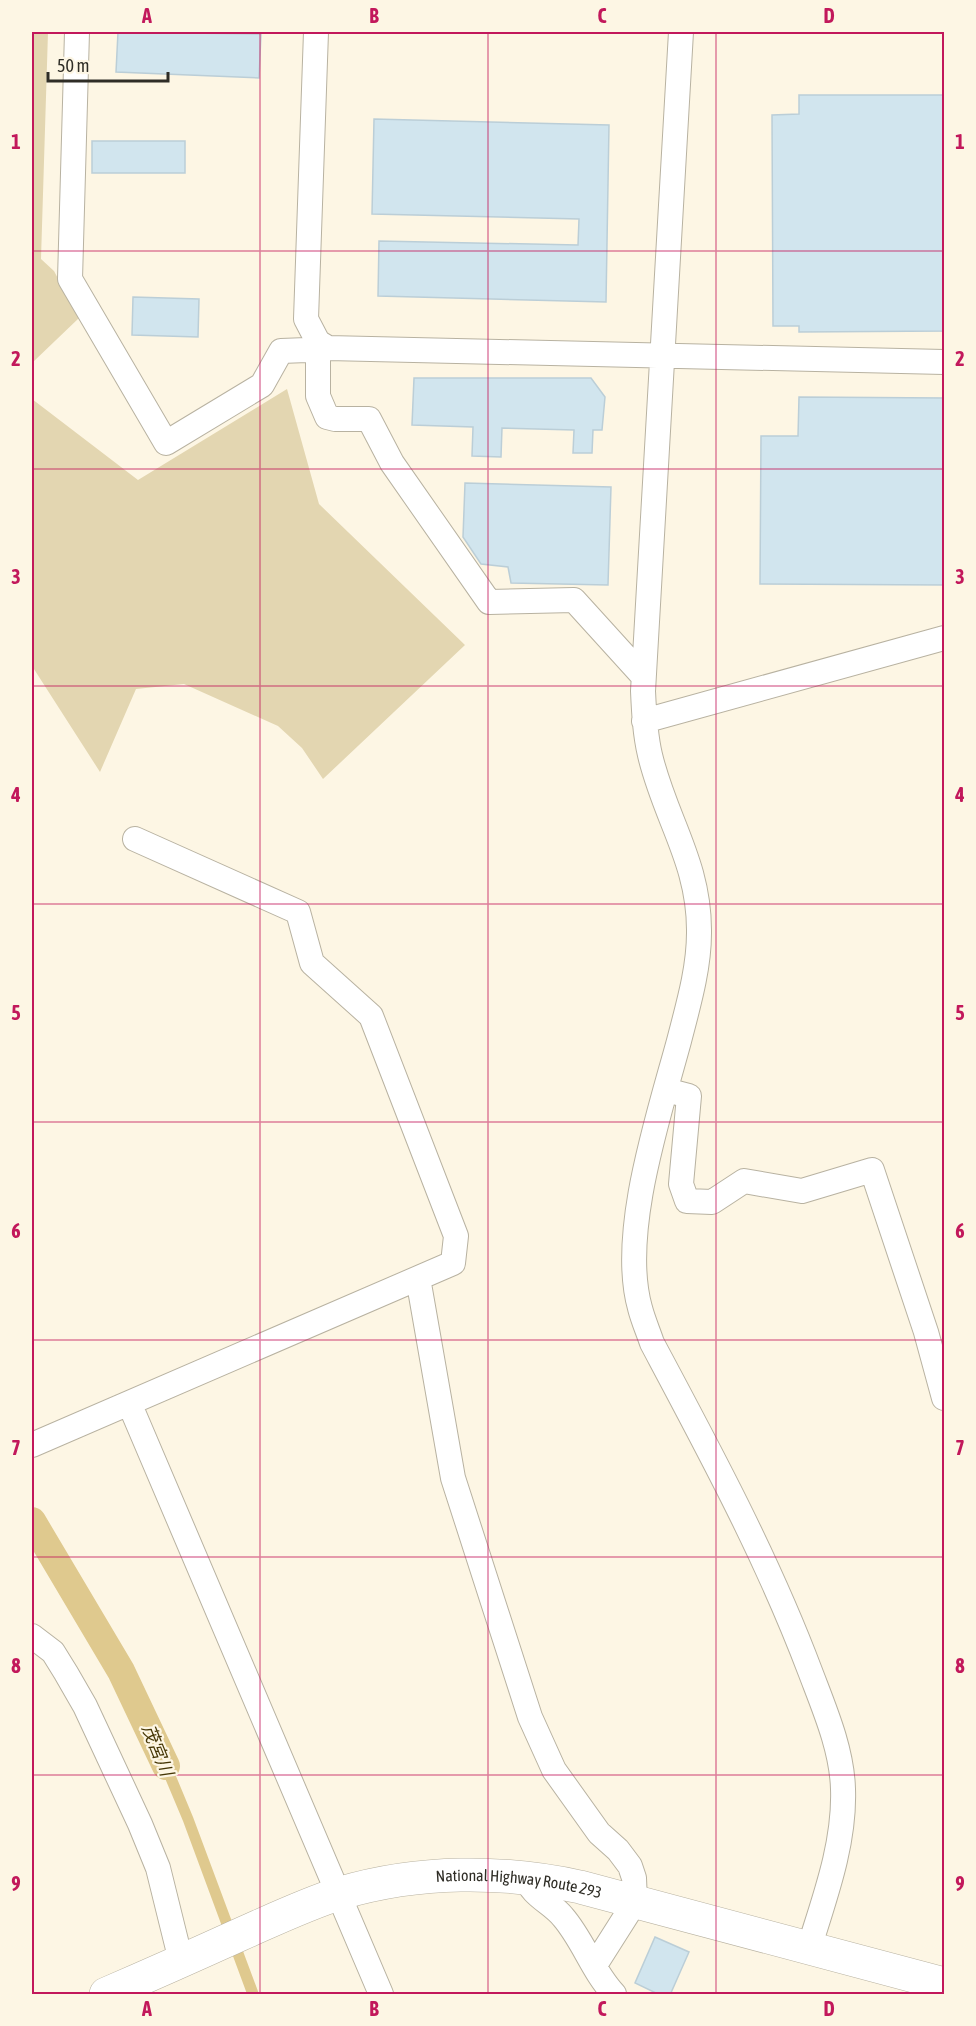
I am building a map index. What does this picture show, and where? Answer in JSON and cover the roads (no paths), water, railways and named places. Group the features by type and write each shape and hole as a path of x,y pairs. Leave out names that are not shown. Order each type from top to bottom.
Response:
{"highway":[{"name":"National Highway Route 293","path":"106,1995 249,1930 340,1893 382,1883 437,1876 484,1874 538,1879 635,1902 945,1984"}],"street":[{"path":"77,32 70,279 166,443 262,385 281,351 307,350 318,342"},
{"path":"316,32 306,319 318,342 318,396 327,417 369,419 392,463 489,602 574,600 643,676"},
{"path":"681,32 643,676 644,721 658,779 694,877 699,935 687,1011 640,1191 635,1231 639,1307 652,1342 744,1519 790,1616 823,1705 841,1764 843,1814 839,1843 809,1948"},
{"path":"318,342 328,348 945,362"},
{"path":"644,721 943,644"},
{"path":"32,1445 453,1263 456,1236 371,1016 312,963 298,912 135,839"},
{"path":"666,1090 689,1096 681,1184 687,1201 712,1202 744,1181 802,1191 872,1170 926,1332 945,1398"},
{"path":"418,1278 453,1478 530,1717 554,1770 599,1833 618,1850 630,1866 635,1902 595,1965"},
{"path":"129,1405 340,1893 381,1995"},
{"path":"32,1636 53,1652 85,1706 140,1824 189,1958"},
{"path":"538,1879 533,1892 546,1900 570,1925 614,1995"}],"water":[{"path":"156,1728 193,1817 259,1994 247,1994 183,1821 146,1733"}],"waterway":[{"name":"茂宮川","path":"32,1521 121,1671 166,1766"}]}
